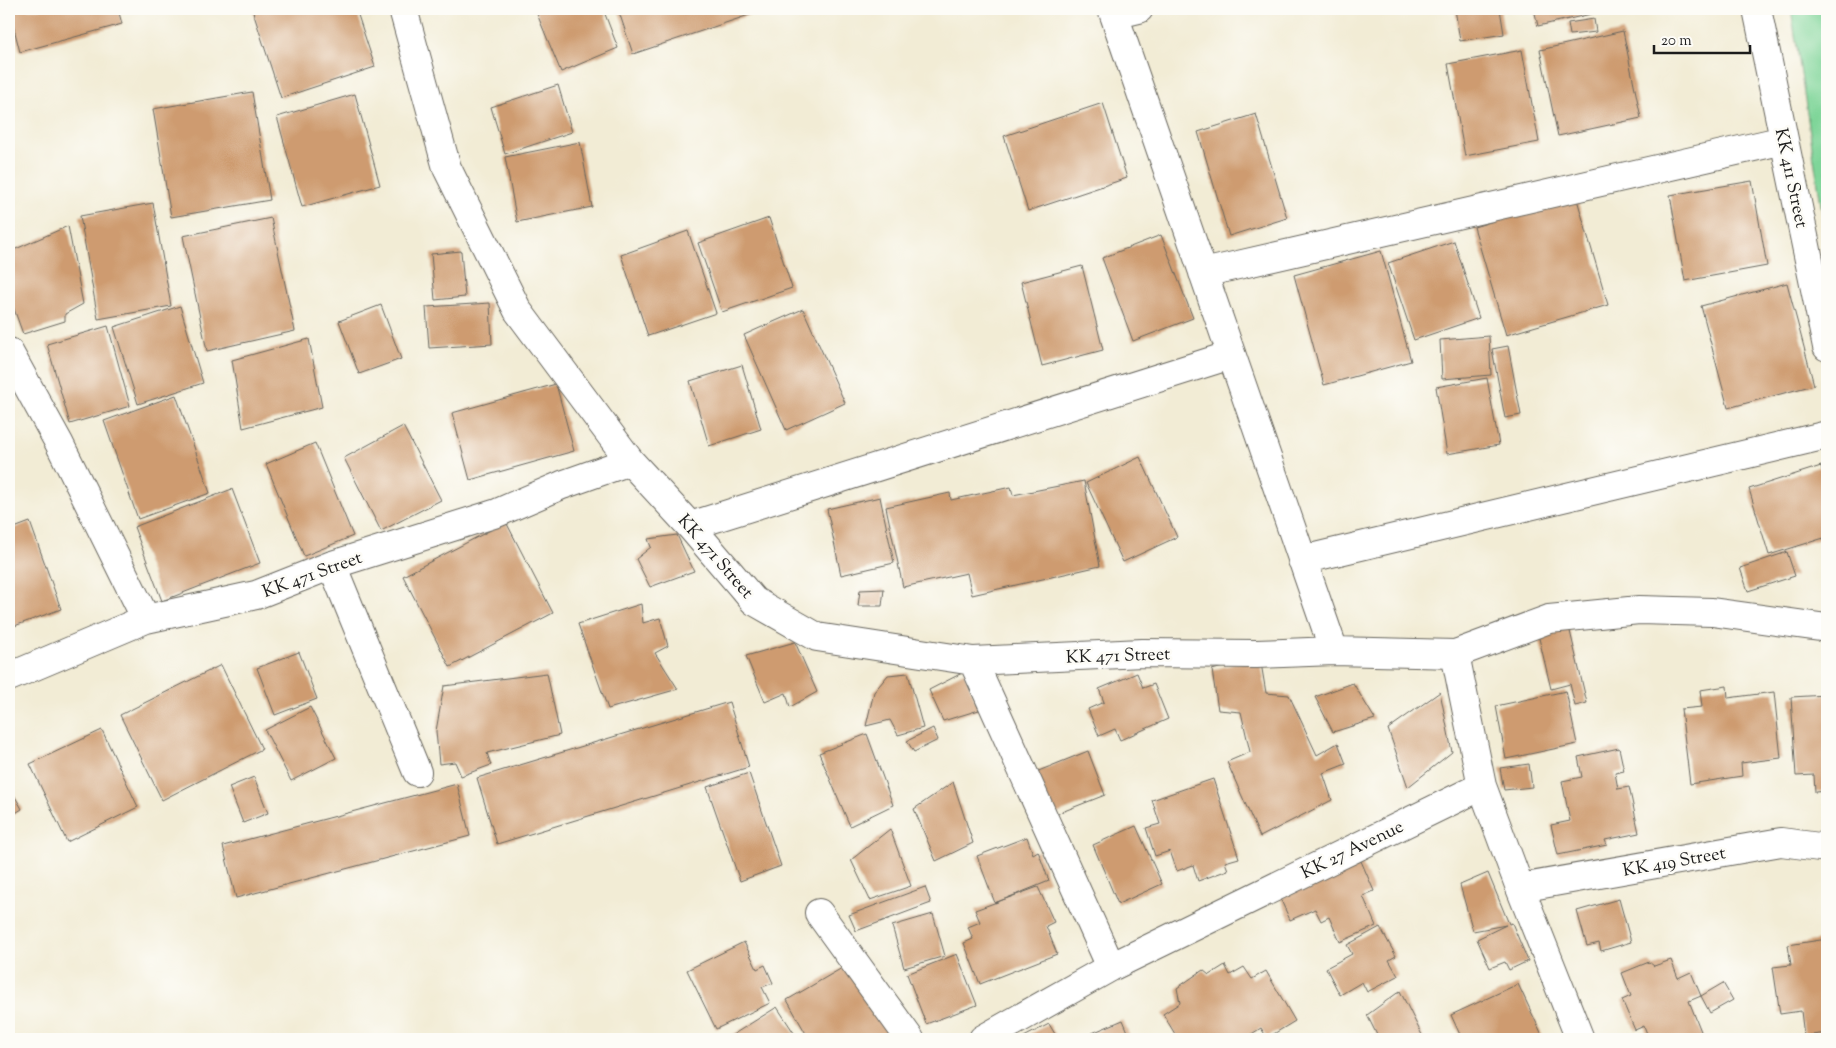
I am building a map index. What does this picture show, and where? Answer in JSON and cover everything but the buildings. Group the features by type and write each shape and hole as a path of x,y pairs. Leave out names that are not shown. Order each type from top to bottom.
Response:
{"street":[{"path":"403,9 447,168 518,311 630,461"},
{"name":"KK 411 Street","path":"1757,9 1827,347"},
{"path":"1122,11 1203,273 1334,651"},
{"path":"1203,273 1784,140"},
{"path":"9,352 59,443 146,619"},
{"path":"690,526 1231,355"},
{"path":"1302,560 1827,435"},
{"name":"KK 471 Street","path":"9,677 146,619 256,595 332,565 497,513 562,485 630,461 690,526 754,601 818,637 973,661 1142,653 1256,654 1334,651 1455,654"},
{"path":"332,565 417,772"},
{"path":"1580,1039 1482,786 1455,654 1549,619 1639,610 1712,612 1827,628"},
{"path":"973,661 1111,967"},
{"name":"KK 27 Avenue","path":"982,1039 1111,967 1482,786"},
{"name":"KK 419 Street","path":"1520,888 1781,842 1827,848"},
{"path":"819,912 910,1039"}],"green space":[{"path":"1791,9 1827,9 1827,244"}]}
